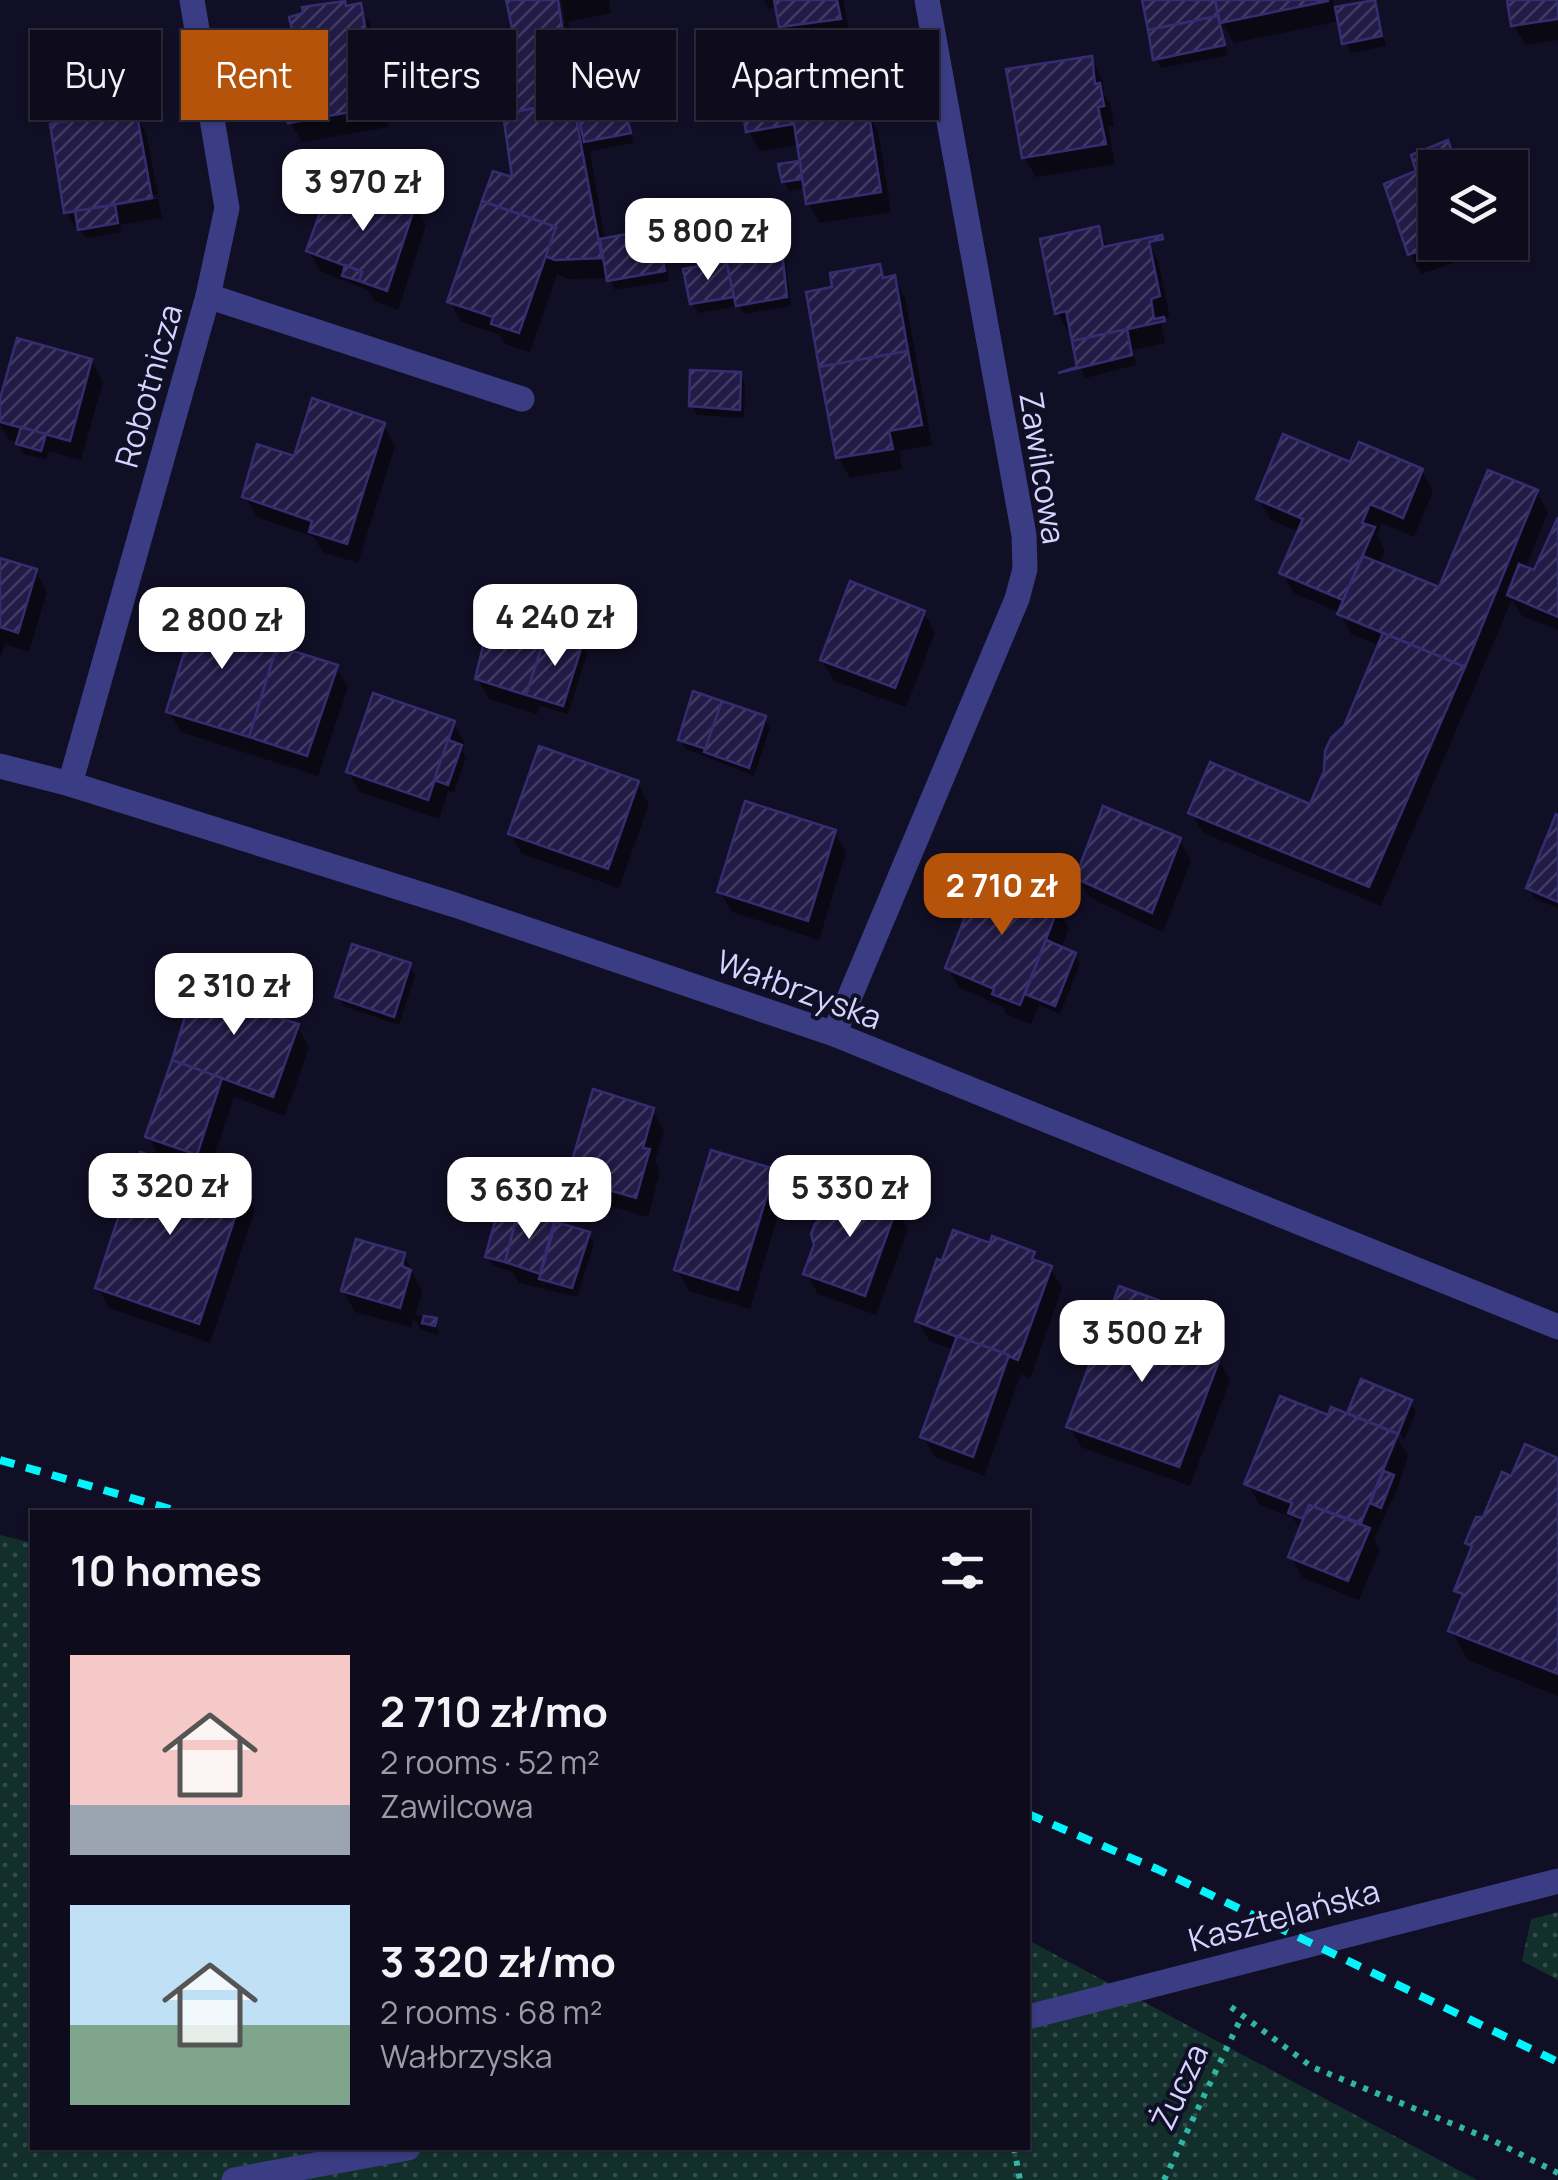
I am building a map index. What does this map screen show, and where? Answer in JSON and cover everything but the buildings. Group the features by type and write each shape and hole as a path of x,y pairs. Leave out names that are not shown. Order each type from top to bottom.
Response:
{"street":[{"name":"Robotnicza","path":"70,784 208,296 228,208 192,0"},
{"name":"Zawilcowa","path":"834,1034 1017,599 1025,569 1024,535 927,0"},
{"path":"208,296 522,399"},
{"name":"Wałbrzyska","path":"0,766 70,784 454,906 834,1034 1558,1327"},
{"name":"Kasztelańska","path":"1030,2016 1558,1881"},
{"path":"234,2180 397,2150"}],"path":[{"name":"Żucza","path":"1164,2180 1242,2016 1312,2068 1492,2140 1558,2173"},
{"path":"1014,2150 1020,2180"}],"green space":[{"path":"0,1535 30,1542 30,2150 1030,2150 1030,1941 1477,2180 0,2180"},
{"path":"1558,1912 1558,1980 1522,1961 1531,1919"}],"railway":[{"path":"0,1460 173,1510"},
{"path":"1030,1815 1157,1869 1558,2062"}]}
